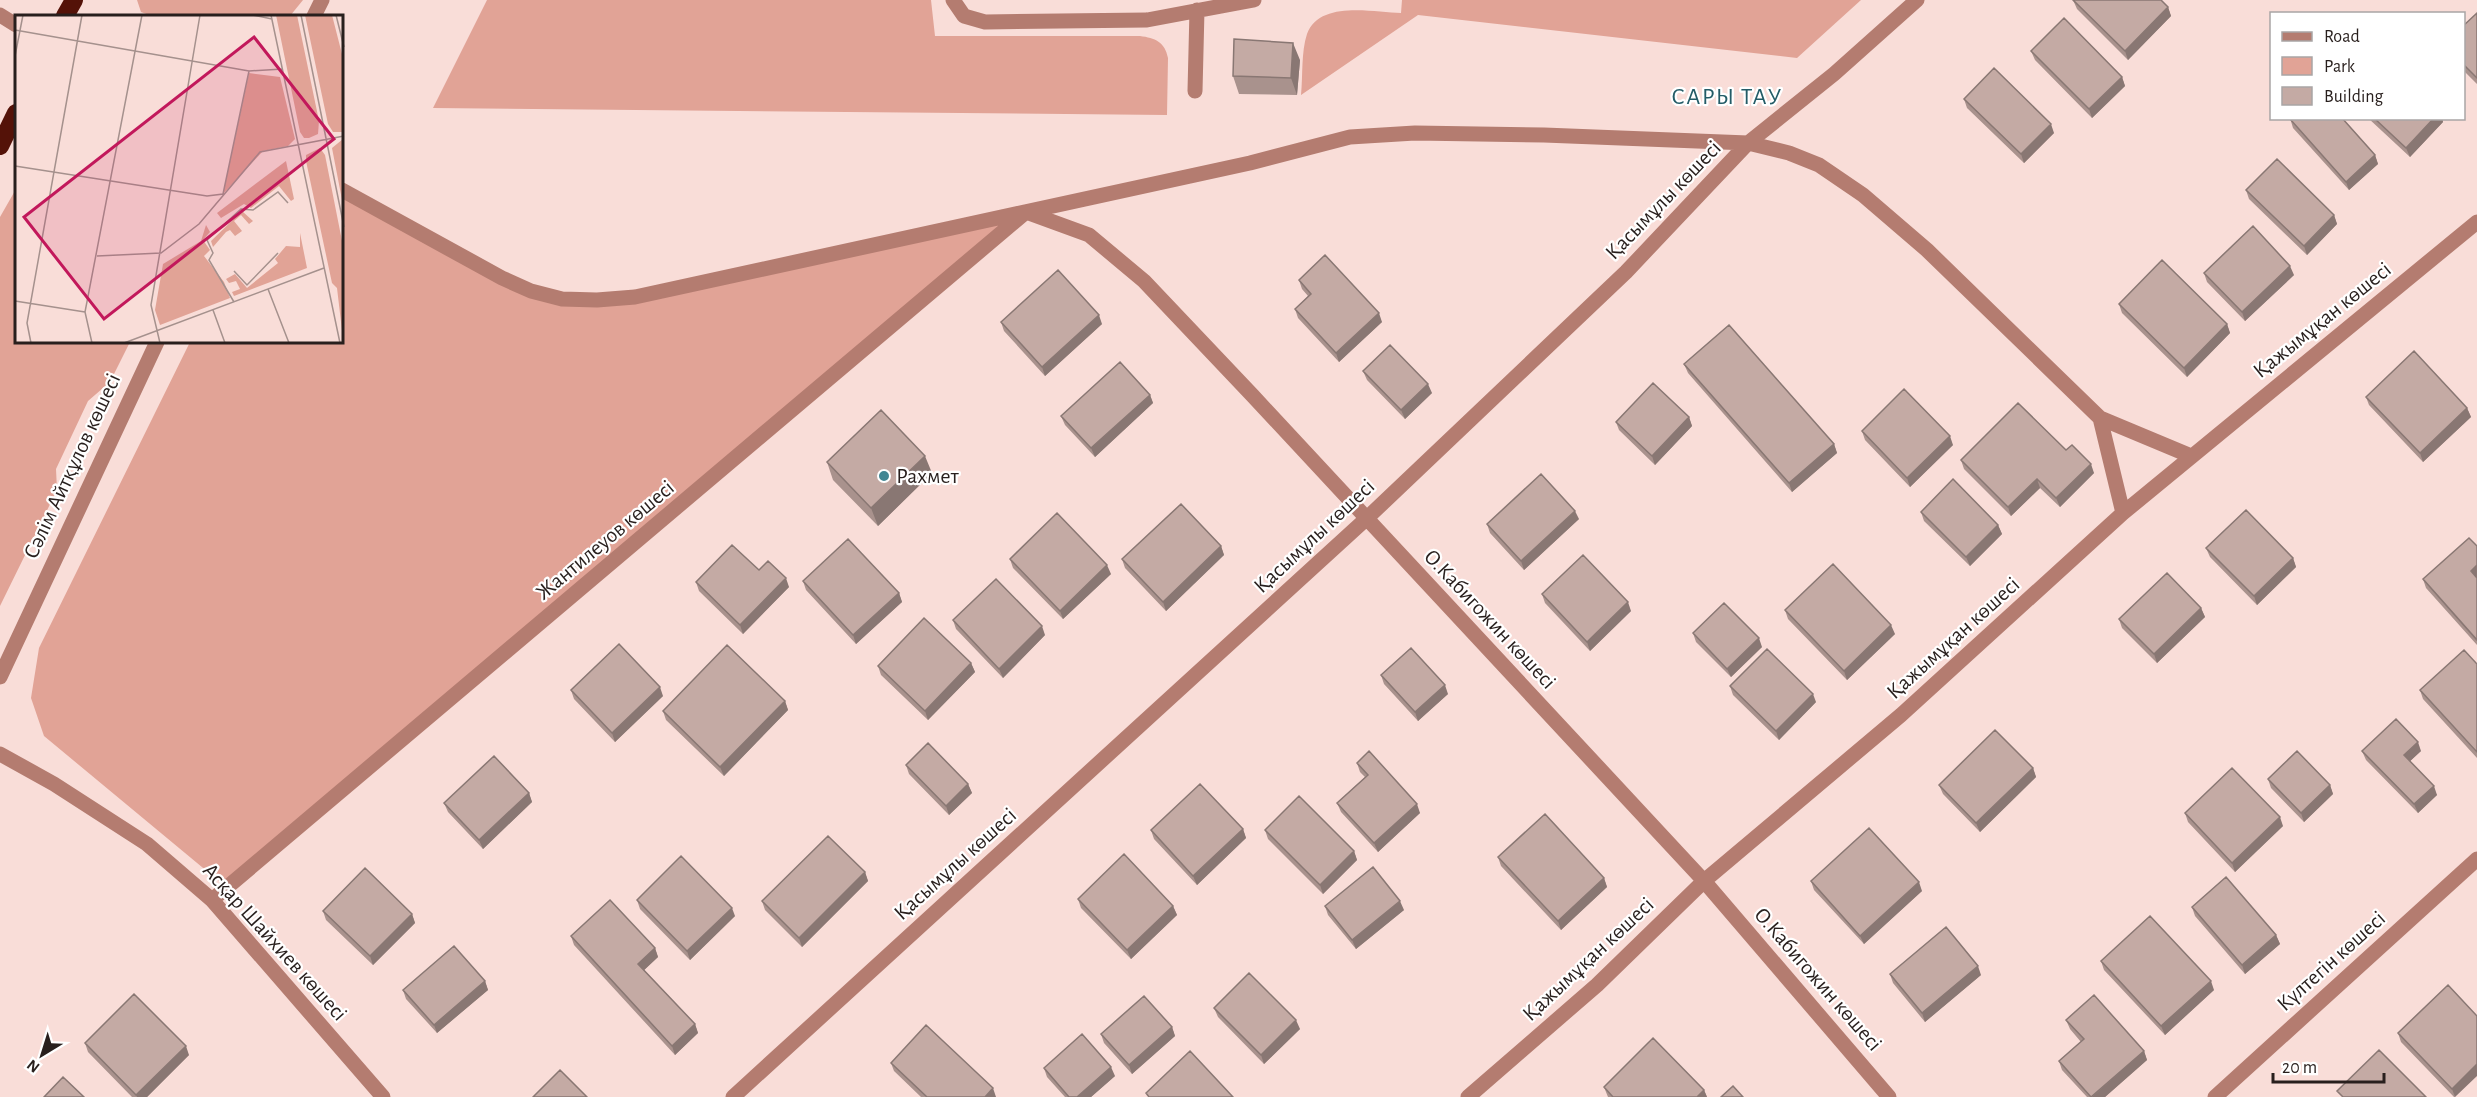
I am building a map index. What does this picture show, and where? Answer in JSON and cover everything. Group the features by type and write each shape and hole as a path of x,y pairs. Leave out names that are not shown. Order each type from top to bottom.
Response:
{"highway":[{"path":"66,15 74,0"},
{"path":"0,146 15,115"}],"street":[{"path":"314,15 322,0"},
{"path":"953,0 964,16 985,22 1148,20 1254,0"},
{"name":"Қасымұлы көшесі","path":"733,1097 1366,519 1626,272 1748,143 1834,74 1917,0"},
{"path":"1195,92 1197,10"},
{"path":"0,15 15,24"},
{"path":"344,191 512,283 531,291 562,299 597,300 635,297 1250,163 1350,137 1415,133 1544,135 1748,143 1789,153 1819,165 1863,195 1927,250 2100,418 2192,456"},
{"name":"О.Кабигожин көшесі","path":"1026,212 1089,235 1144,281 1704,881 1889,1097"},
{"name":"Жантилеуов көшесі","path":"212,900 1026,212"},
{"name":"Қажымұқан көшесі","path":"1468,1097 1597,985 1704,881 1901,715 2124,513 2477,222"},
{"name":"Сәлім Айтқұлов көшесі","path":"0,677 156,344"},
{"path":"2100,418 2124,513"},
{"name":"Асқар Шайхиев көшесі","path":"0,754 54,784 147,844 212,900 383,1097"},
{"name":"Күлтегін көшесі","path":"2215,1097 2477,859"}],"green space":[{"path":"137,0 303,0 291,15 149,15 141,12"},
{"path":"487,0 931,0 935,36 1140,36 1155,40 1162,45 1168,58 1167,115 433,108"},
{"path":"1402,0 1861,0 1797,58 1418,15 1301,95 1304,48 1307,34 1313,23 1323,16 1348,10 1401,13"},
{"path":"15,191 15,344 129,344 110,382 88,401 56,469 57,490 0,606 0,217"},
{"path":"344,193 502,278 597,300 1026,212 226,887 44,736 31,698 39,648 189,344 344,344"}],"building":[{"path":"2073,0 2161,0 2168,7 2125,51"},
{"path":"2477,13 2477,78 2465,66 2465,24"},
{"path":"2064,18 2122,77 2089,109 2031,51"},
{"path":"1234,39 1293,43 1291,78 1233,76"},
{"path":"1994,68 2051,124 2021,154 1964,99"},
{"path":"2291,120 2344,120 2375,155 2346,182"},
{"path":"2376,120 2432,120 2406,148"},
{"path":"2277,159 2334,215 2304,246 2246,190"},
{"path":"2253,226 2290,266 2242,312 2204,273"},
{"path":"1325,255 1379,313 1336,353 1295,309 1311,294 1299,280"},
{"path":"2162,260 2227,324 2184,368 2119,304"},
{"path":"1058,270 1099,315 1042,367 1001,322"},
{"path":"1729,325 1834,444 1789,483 1684,364"},
{"path":"1390,345 1428,384 1401,410 1363,371"},
{"path":"2414,351 2467,408 2420,453 2366,397"},
{"path":"1120,362 1150,395 1091,448 1061,416"},
{"path":"1653,383 1689,417 1652,456 1616,422"},
{"path":"1904,389 1950,436 1907,478 1862,431"},
{"path":"2018,403 2066,450 2072,445 2091,464 2056,498 2037,479 2008,507 1961,460"},
{"path":"881,410 925,456 871,508 827,462"},
{"path":"1541,474 1575,511 1521,561 1487,524"},
{"path":"1953,479 1998,525 1966,557 1921,512"},
{"path":"1181,504 1221,546 1163,602 1122,559"},
{"path":"2246,510 2293,558 2254,596 2206,548"},
{"path":"1057,513 1107,565 1060,611 1010,559"},
{"path":"2469,538 2477,546 2477,565 2471,571 2477,578 2477,640 2423,579"},
{"path":"848,539 899,593 853,635 803,581"},
{"path":"732,545 759,570 768,561 786,578 740,625 696,582"},
{"path":"1583,555 1628,602 1587,642 1542,594"},
{"path":"1833,564 1891,625 1844,671 1785,610"},
{"path":"2167,573 2201,608 2154,654 2119,619"},
{"path":"996,579 1042,626 999,669 953,620"},
{"path":"1724,603 1759,638 1727,669 1693,633"},
{"path":"924,618 971,663 925,711 878,666"},
{"path":"619,644 660,687 612,733 571,690"},
{"path":"727,645 785,701 720,767 663,711"},
{"path":"1411,648 1445,685 1415,712 1381,675"},
{"path":"1767,649 1813,694 1776,731 1730,686"},
{"path":"2464,650 2477,664 2477,752 2420,690"},
{"path":"2396,719 2418,742 2404,755 2434,786 2414,804 2362,751"},
{"path":"1995,730 2033,768 1976,823 1939,785"},
{"path":"928,743 968,784 946,806 906,765"},
{"path":"1369,751 1417,804 1374,843 1337,803 1368,775 1357,763"},
{"path":"2297,751 2330,785 2301,813 2268,779"},
{"path":"494,756 529,793 479,840 444,803"},
{"path":"2232,768 2280,817 2232,863 2185,813"},
{"path":"1200,784 1243,829 1193,876 1151,830"},
{"path":"1299,796 1354,851 1320,885 1265,830"},
{"path":"1545,814 1604,878 1558,921 1498,857"},
{"path":"1869,828 1919,882 1860,936 1811,881"},
{"path":"828,836 865,872 799,938 762,901"},
{"path":"1124,854 1173,906 1127,950 1078,899"},
{"path":"681,856 732,908 687,951 637,900"},
{"path":"1373,867 1400,901 1352,940 1325,906"},
{"path":"365,868 412,914 370,956 323,911"},
{"path":"2226,877 2276,935 2242,965 2192,907"},
{"path":"610,900 655,948 638,964 695,1024 672,1046 571,936"},
{"path":"2150,916 2211,981 2161,1026 2101,961"},
{"path":"1946,927 1978,966 1922,1013 1890,974"},
{"path":"454,946 485,981 434,1025 403,990"},
{"path":"1249,973 1296,1020 1261,1055 1214,1008"},
{"path":"2448,985 2477,1016 2477,1064 2452,1089 2398,1033"},
{"path":"134,994 186,1046 136,1095 85,1043"},
{"path":"2094,995 2144,1051 2091,1097 2059,1061 2084,1039 2066,1020"},
{"path":"1144,996 1172,1027 1129,1065 1101,1034"},
{"path":"926,1025 993,1088 985,1097 927,1097 891,1063"},
{"path":"1082,1034 1111,1067 1077,1097 1069,1097 1044,1068"},
{"path":"1653,1038 1704,1090 1697,1097 1613,1097 1604,1087"},
{"path":"2379,1050 2426,1097 2343,1097 2337,1091"},
{"path":"1190,1051 1233,1097 1149,1097 1146,1093"},
{"path":"560,1070 587,1097 533,1097"},
{"path":"63,1077 84,1097 44,1097"},
{"path":"1733,1086 1743,1097 1721,1097"}],"place":[{"name":"Рахмет","path":"884,476"}],"district":[{"name":"САРЫ ТАУ","path":"1727,97"}]}
